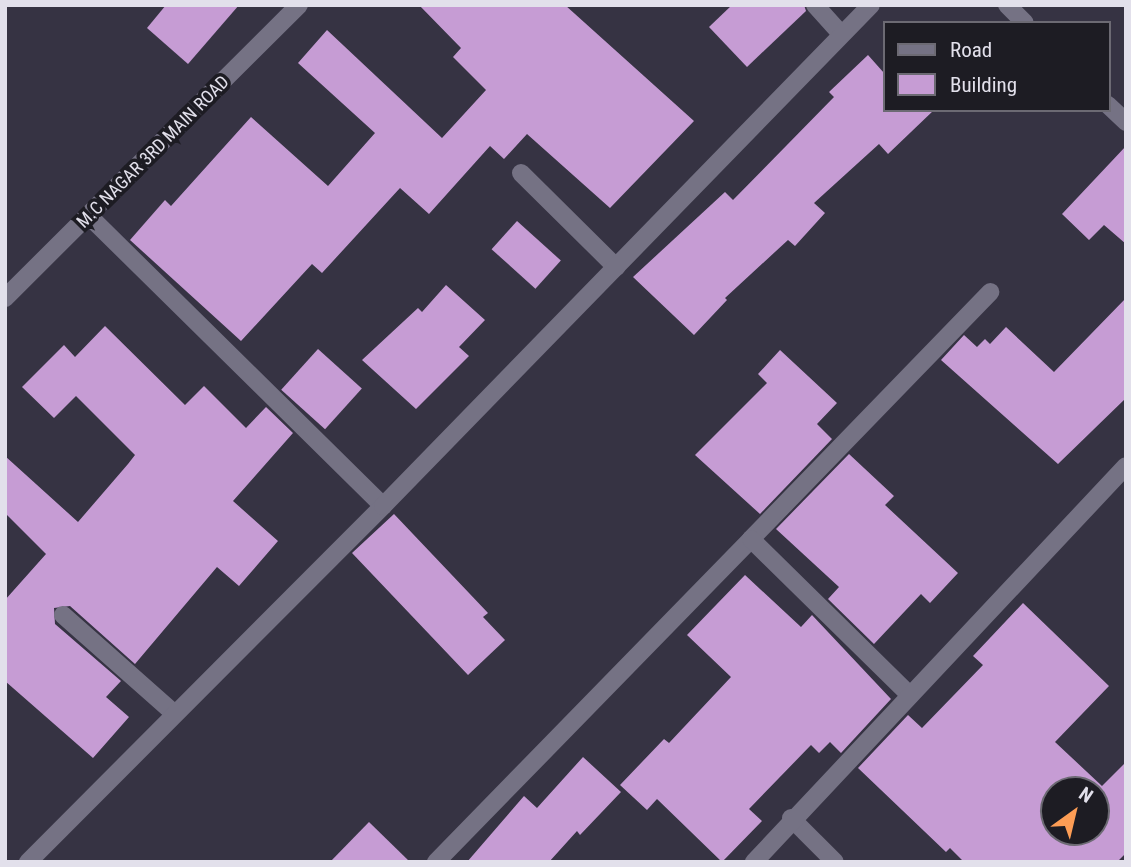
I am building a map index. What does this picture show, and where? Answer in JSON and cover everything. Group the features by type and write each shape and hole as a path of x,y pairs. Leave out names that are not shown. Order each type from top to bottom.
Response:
{"street":[{"name":"M.C NAGAR 3RD MAIN ROAD","path":"5,298 299,5"},
{"path":"815,5 841,34"},
{"path":"28,862 383,506 871,5"},
{"path":"1007,5 1023,21"},
{"path":"1110,107 1126,122"},
{"path":"521,173 615,267"},
{"path":"89,216 383,506"},
{"path":"436,862 990,292"},
{"path":"754,862 791,818 1126,466"},
{"path":"751,539 910,695"},
{"path":"63,615 175,714"},
{"path":"791,818 835,862"}],"building":[{"path":"166,5 239,5 188,64 147,28"},
{"path":"419,5 565,5 694,121 610,208 527,134 504,159 490,146 429,214 400,188 322,273 312,264 241,341 130,240 165,200 171,206 251,117 328,186 375,133 298,63 327,30 442,138 486,90 453,57 461,48"},
{"path":"732,5 804,5 806,11 747,67 709,27"},
{"path":"868,55 883,72 883,112 932,112 888,154 879,144 814,203 825,213 795,246 788,240 725,298 727,300 694,335 633,277 725,192 733,200 834,97 829,92"},
{"path":"1126,146 1126,244 1104,225 1089,240 1062,214"},
{"path":"517,221 561,260 535,289 492,249"},
{"path":"446,285 485,320 459,347 469,356 416,409 362,360 418,308 422,312"},
{"path":"1126,298 1126,398 1058,464 941,360 964,335 977,347 985,339 990,344 1006,327 1054,372"},
{"path":"105,326 185,405 204,386 246,428 266,407 293,433 233,501 278,541 239,586 217,567 135,664 70,606 54,608 55,624 121,681 106,697 129,717 93,758 5,681 5,600 46,554 5,513 5,456 78,522 135,455 76,396 54,418 22,387 64,345 75,357"},
{"path":"318,349 362,388 325,429 281,390"},
{"path":"780,350 837,403 817,424 832,439 760,514 695,455 767,383 758,374"},
{"path":"849,454 894,496 885,505 958,573 930,603 921,594 874,644 828,599 839,587 776,529"},
{"path":"394,514 488,613 483,617 505,640 468,675 352,553"},
{"path":"745,575 801,627 812,615 891,699 841,753 830,742 819,753 811,745 749,809 762,821 722,862 657,799 647,810 620,785 664,739 669,743 731,677 687,635"},
{"path":"1023,603 1109,686 1055,742 1091,776 1040,776 1040,846 1110,846 1110,778 1126,762 1126,853 1117,862 964,862 950,848 946,852 858,768 908,715 922,728 983,665 973,656"},
{"path":"583,757 621,792 580,835 577,831 549,862 467,862 524,796 537,808"},
{"path":"369,822 410,862 330,862"}]}
